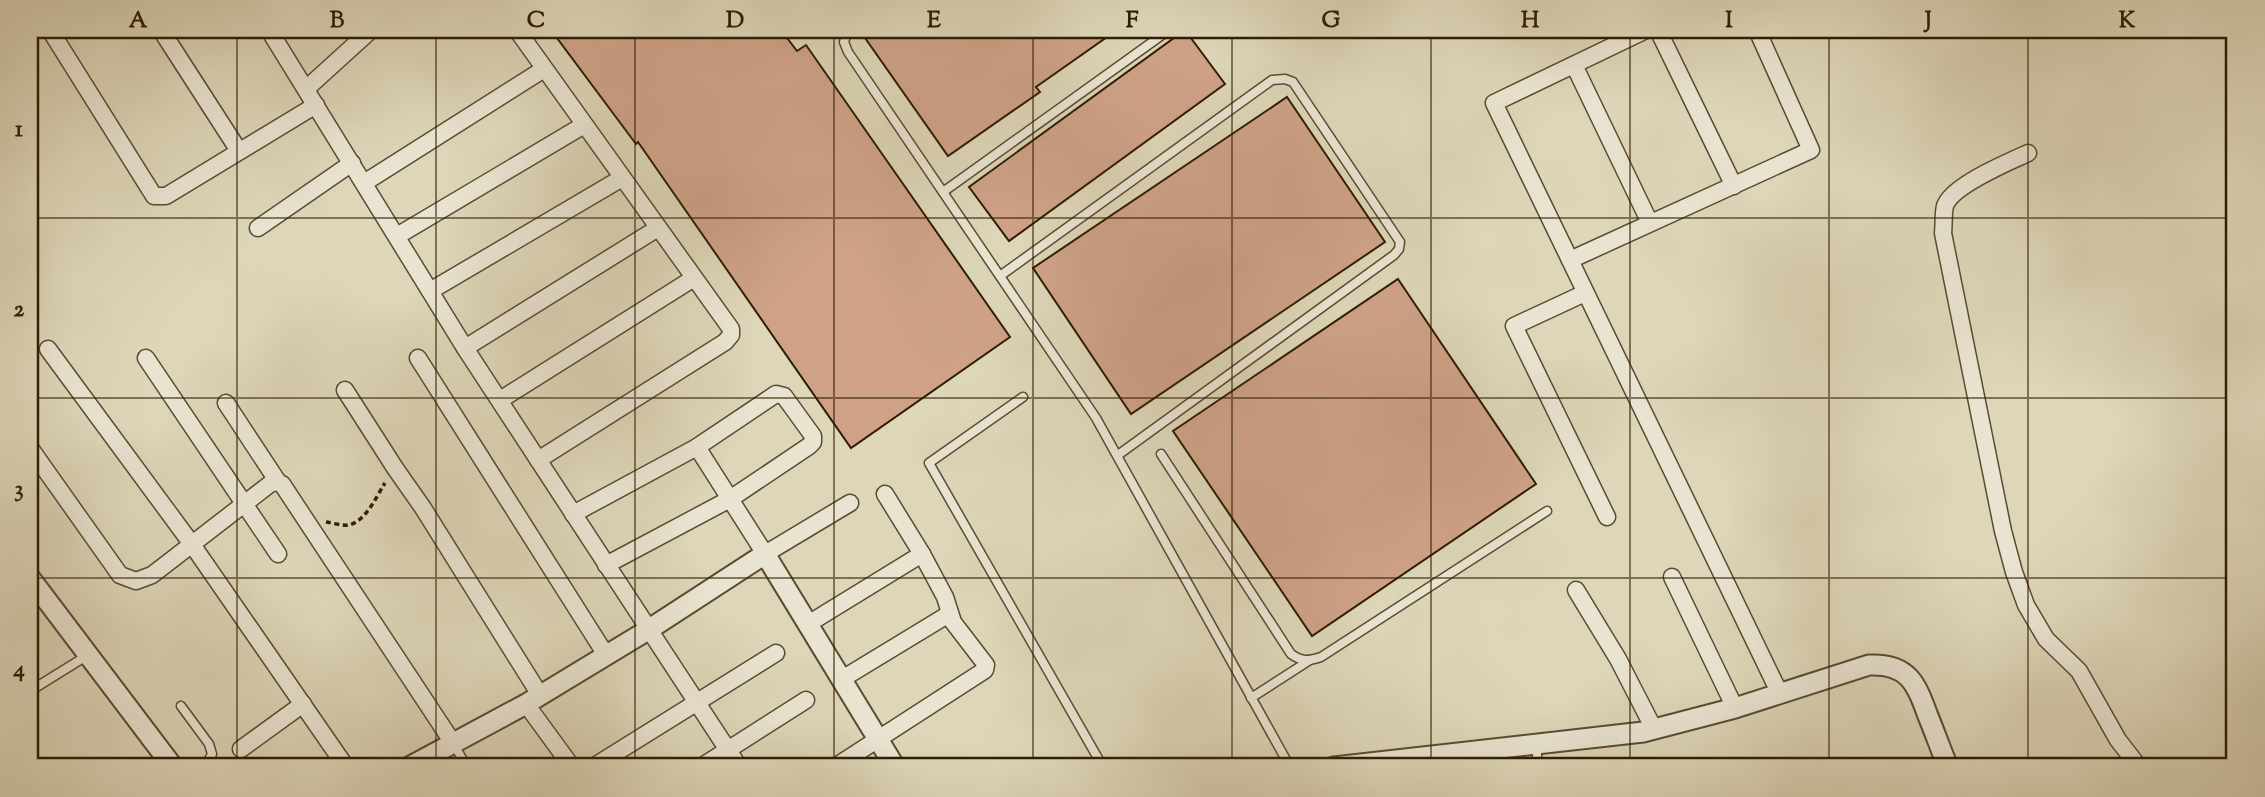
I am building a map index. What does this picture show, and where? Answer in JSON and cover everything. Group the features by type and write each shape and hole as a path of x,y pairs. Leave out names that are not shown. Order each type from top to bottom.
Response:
{"street":[{"path":"50,30 154,196 166,196 316,104"},
{"path":"161,30 239,150"},
{"path":"269,30 465,348 738,767"},
{"path":"306,89 371,30"},
{"path":"517,30 731,328 731,335 725,342 538,460"},
{"path":"1646,30 1494,103 1780,694"},
{"path":"1658,30 1734,186"},
{"path":"1570,260 1811,150 1757,30"},
{"path":"1574,65 1650,223"},
{"path":"364,183 544,69"},
{"path":"397,236 584,125"},
{"path":"2028,153 1983,174 1960,189 1945,204 1943,233 2003,531 2022,594 2046,639 2079,671 2118,740 2139,767"},
{"path":"258,228 352,163"},
{"path":"430,291 622,178"},
{"path":"465,348 658,228"},
{"path":"500,400 694,278"},
{"path":"1585,293 1514,327 1606,517"},
{"path":"48,349 191,543 346,767"},
{"path":"146,358 278,554"},
{"path":"418,358 606,655"},
{"path":"345,390 423,508 572,767"},
{"path":"573,514 697,447 780,394 813,436 813,442 809,446 730,499 606,565"},
{"path":"226,403 278,482 307,519 453,743"},
{"path":"697,447 895,767"},
{"path":"30,448 115,568 129,580 136,581 152,575 244,503 270,484 278,482"},
{"path":"835,767 985,670 985,665 949,614 945,597 885,494"},
{"path":"409,767 533,699 850,503"},
{"path":"808,624 922,554"},
{"path":"30,578 173,767"},
{"path":"1671,578 1735,708"},
{"path":"1576,590 1618,659 1654,729"},
{"path":"842,679 949,614"},
{"path":"593,767 776,653"},
{"path":"1334,767 1654,729 1735,708 1869,665 1887,664 1903,671 1916,685 1948,767"},
{"path":"701,767 806,700"},
{"path":"241,749 303,704"}],"lane":[{"path":"848,30 844,43 848,52 1096,418 1290,767"},
{"path":"943,192 1169,30"},
{"path":"1000,276 1272,80 1285,79 1293,82 1392,230 1399,242 1399,249 1394,255 1118,455"},
{"path":"1023,397 929,463 1103,767"},
{"path":"1161,454 1291,654 1300,660 1321,657 1547,511"},
{"path":"30,691 88,655"},
{"path":"1251,698 1310,660"},
{"path":"181,706 209,744 212,754 205,767"},
{"path":"453,743 467,767"},
{"path":"1537,744 1537,767"}],"path":[{"path":"307,519 342,525 356,522 363,517 395,468"}],"building":[{"path":"551,30 781,30 797,51 806,45 1010,337 851,448 638,142 636,144"},
{"path":"871,30 1117,30 1036,87 1040,92 948,156 863,35"},
{"path":"1185,30 1225,84 1009,241 969,187"},
{"path":"1287,97 1385,242 1131,414 1033,268"},
{"path":"1398,279 1536,484 1312,636 1173,431"}]}
